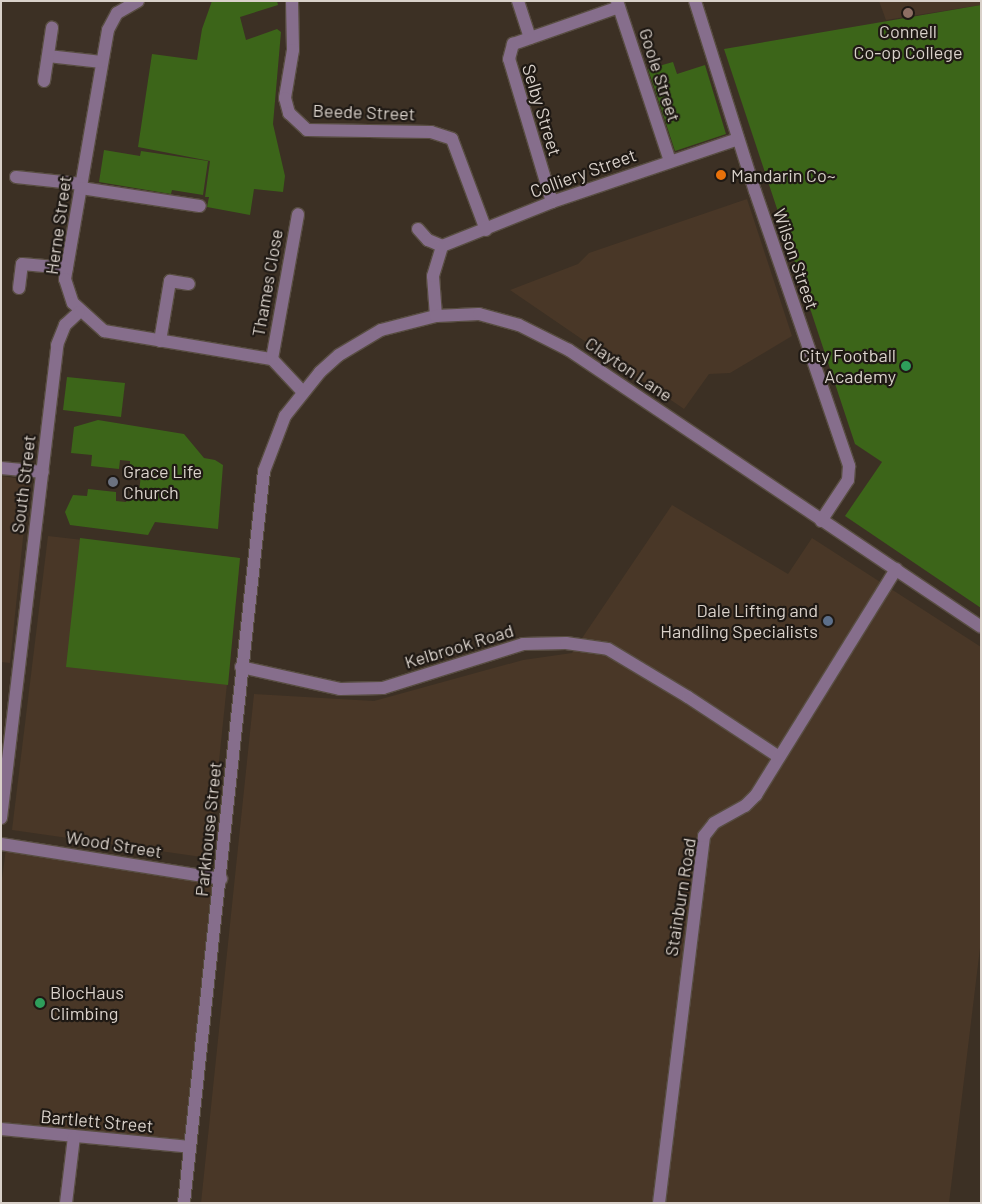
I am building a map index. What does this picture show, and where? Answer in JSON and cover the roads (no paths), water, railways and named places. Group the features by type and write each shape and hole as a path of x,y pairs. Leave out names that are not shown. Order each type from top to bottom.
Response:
{"street":[{"name":"Herne Street","path":"138,1 112,18 102,62 67,268 68,291 79,312 104,332 272,359"},
{"name":"Beede Street","path":"292,1 293,50 285,98 288,113 307,130 431,132 442,134 456,146 486,230"},
{"path":"518,1 530,38 618,4"},
{"name":"Wilson Street","path":"695,1 738,139 849,466 848,480 821,521"},
{"name":"Goole Street","path":"618,4 670,161"},
{"path":"44,81 52,28"},
{"name":"Selby Street","path":"530,38 514,44 509,59 552,202"},
{"path":"48,56 102,62"},
{"name":"Colliery Street","path":"442,246 552,202 738,139"},
{"path":"16,177 200,206"},
{"name":"Thames Close","path":"272,359 298,214"},
{"path":"418,229 428,240 442,246 432,276 436,316"},
{"path":"19,288 22,264 67,268"},
{"path":"160,341 170,282 189,284"},
{"name":"South Street","path":"1,818 60,332 79,312"},
{"name":"Clayton Lane","path":"268,459 285,416 303,392 320,372 361,340 405,322 436,316 479,314 519,325 568,350 736,460 821,521 981,627"},
{"path":"272,359 303,392"},
{"name":"Parkhouse Street","path":"184,1203 221,879 241,667 268,459"},
{"path":"1,468 42,472"},
{"name":"Stainburn Road","path":"659,1203 704,836 714,823 745,806 756,795 832,667 896,570"},
{"name":"Kelbrook Road","path":"241,667 340,689 383,688 523,644 566,643 608,649 688,696 780,757"},
{"name":"Wood Street","path":"1,844 221,879"},
{"name":"Bartlett Street","path":"1,1129 190,1146"},
{"path":"66,1203 74,1137"}],"place":[{"name":"Connell Co-op College","path":"908,13"},
{"name":"Mandarin Co~","path":"721,175"},
{"name":"City Football Academy","path":"906,366"},
{"name":"Grace Life Church","path":"113,482"},
{"name":"Dale Lifting and Handling Specialists","path":"828,621"},
{"name":"BlocHaus Climbing","path":"40,1003"}]}
